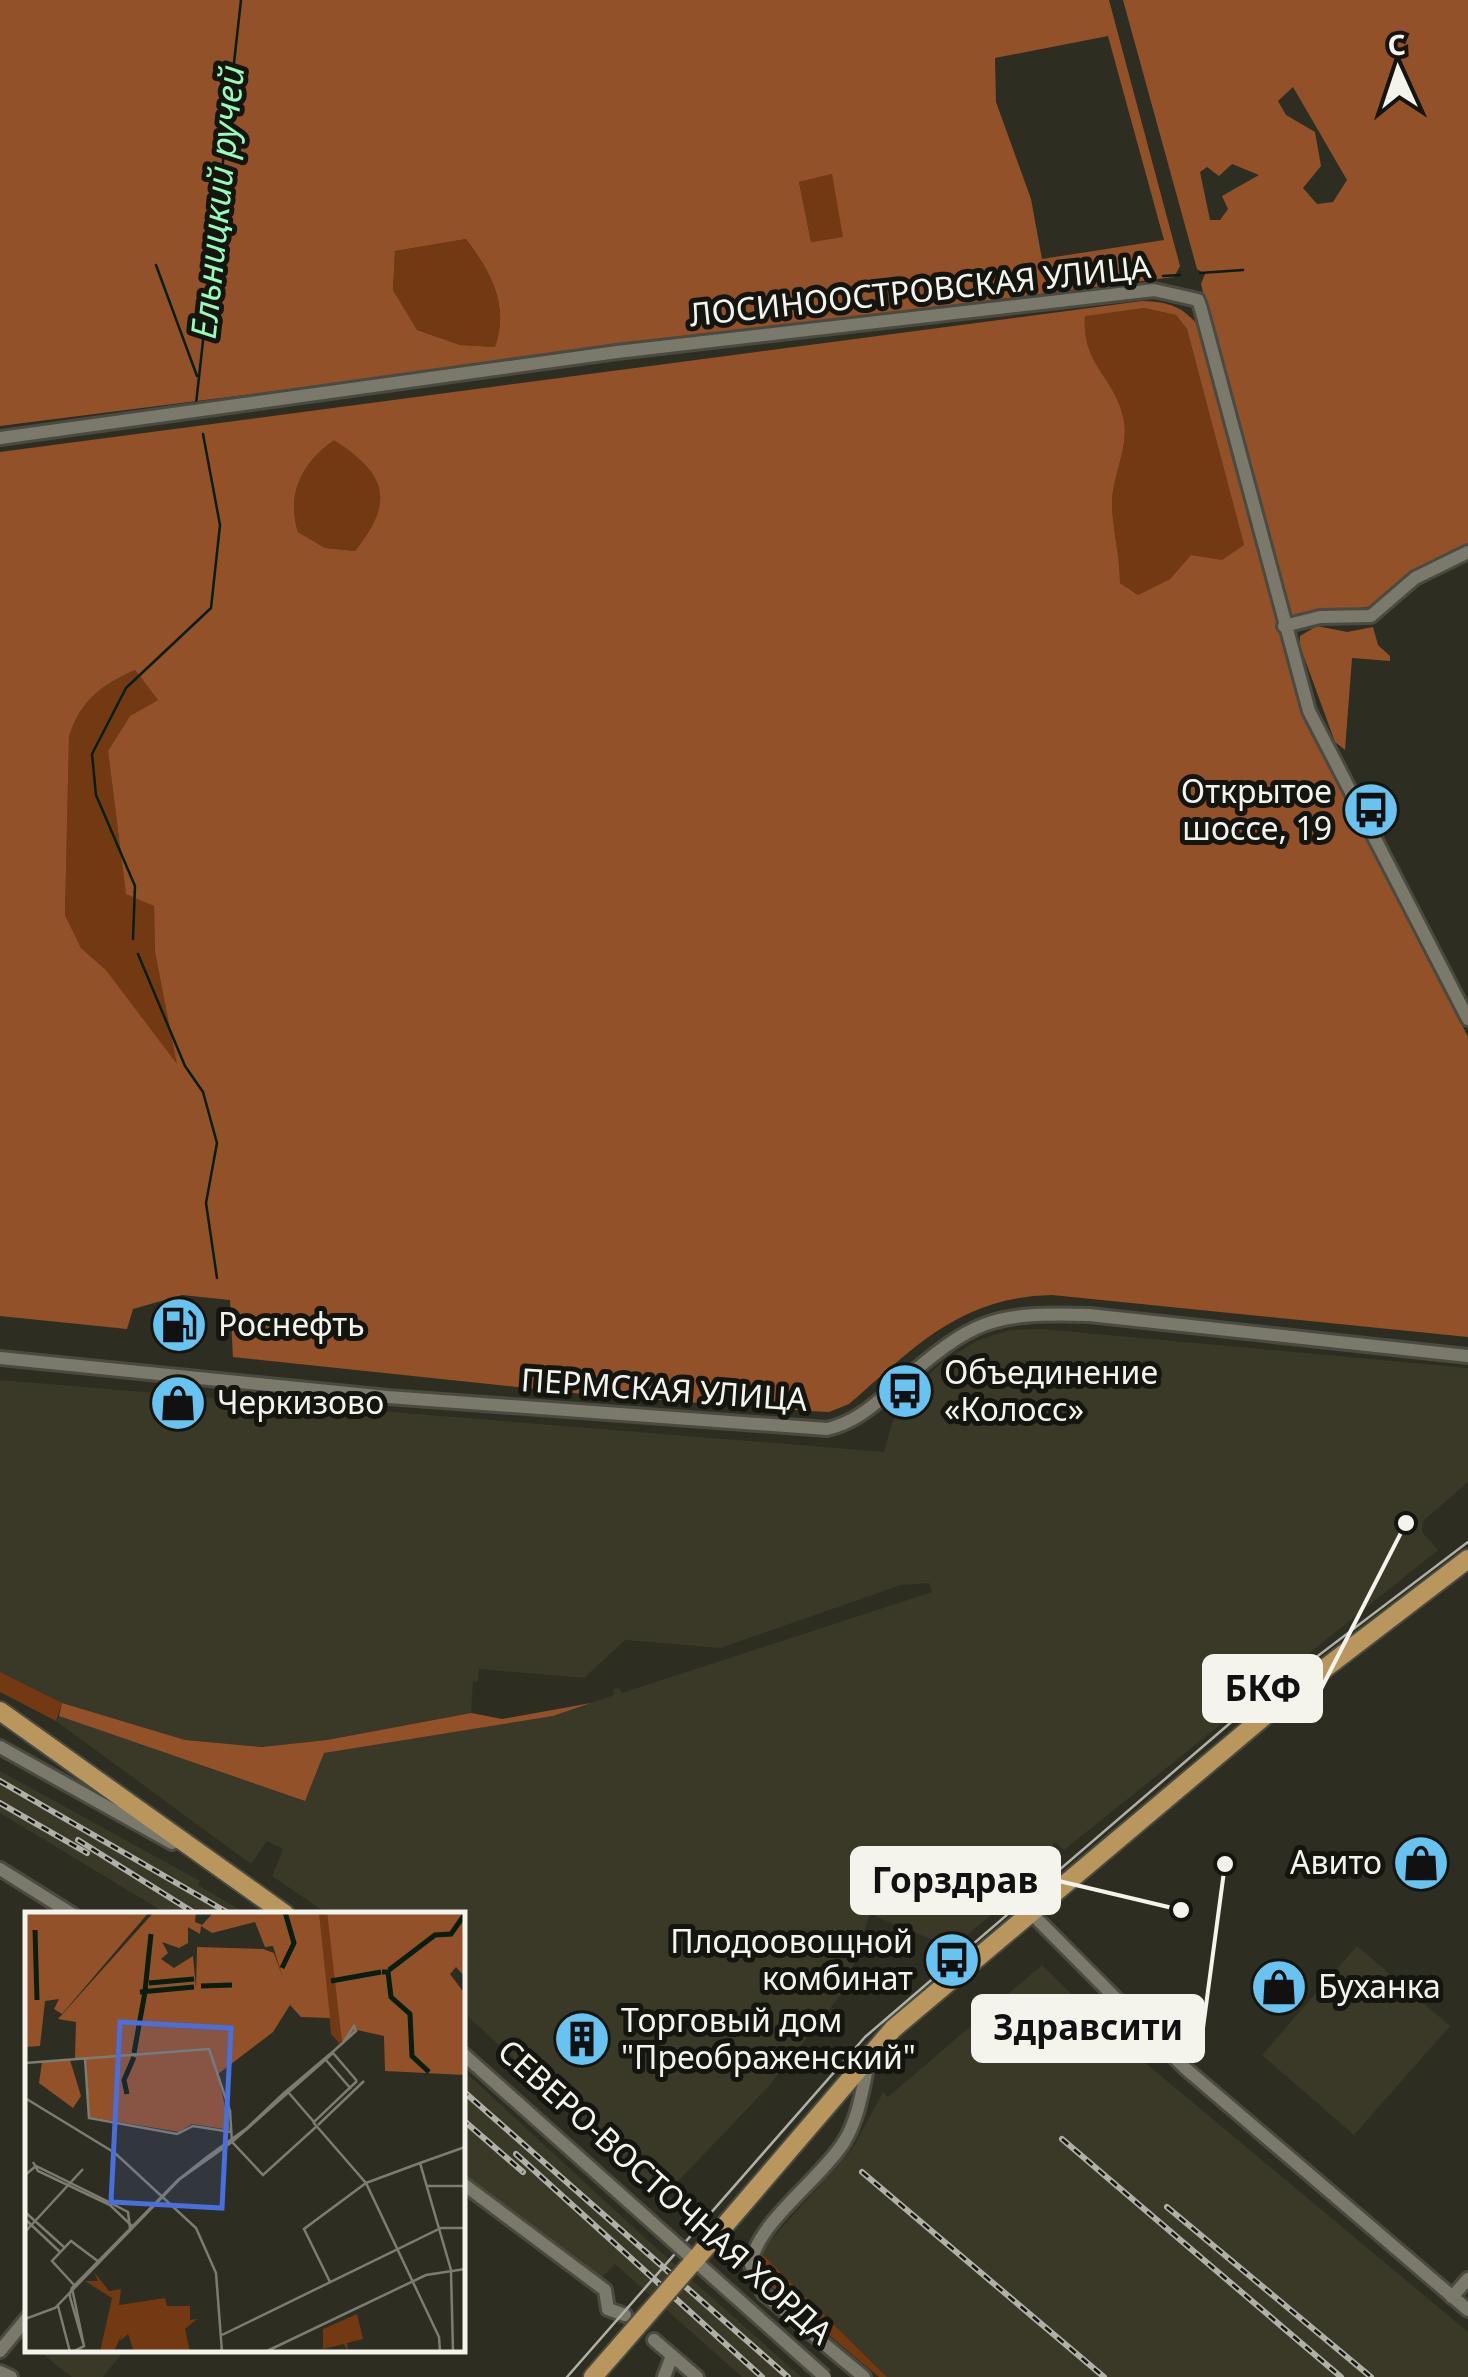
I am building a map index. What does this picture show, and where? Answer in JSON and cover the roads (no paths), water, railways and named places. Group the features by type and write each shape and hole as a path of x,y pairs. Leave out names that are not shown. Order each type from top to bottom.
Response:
{"main road":[{"path":"592,2377 893,2029 1286,1698 1468,1559"},
{"path":"0,1711 280,1912"},
{"name":"СЕВЕРО-ВОСТОЧНАЯ ХОРДА","path":"465,2055 826,2377"}],"street":[{"name":"ЛОСИНООСТРОВСКАЯ УЛИЦА","path":"0,438 617,352 1172,291 1198,300 1284,626 1315,724 1468,1018"},
{"path":"1284,626 1320,617 1371,616 1415,578 1468,552"},
{"name":"ПЕРМСКАЯ УЛИЦА","path":"0,1358 388,1397 828,1430 860,1417 959,1337 985,1322 1026,1313 1089,1314 1468,1356"},
{"path":"0,1747 170,1841 280,1912"},
{"path":"0,1869 69,1912"},
{"path":"1031,1913 1185,2068 1468,2310"},
{"path":"864,2377 763,2293 752,2266 760,2240 835,2156 850,2131 870,2057"},
{"path":"465,2185 605,2290 604,2311 625,2314"},
{"path":"1452,2297 1468,2278"},
{"path":"0,2351 25,2321"},
{"path":"654,2340 697,2377"},
{"path":"664,2377 672,2356"},
{"path":"0,2372 12,2377"}],"waterway":[{"name":"Ельницкий ручей","path":"196,404 241,0"},
{"path":"156,265 197,376"},
{"path":"1200,273 1243,270"},
{"path":"1163,276 1180,275"},
{"name":"Ельницкий ручей","path":"133,939 135,886 96,795 92,754 126,688 211,608 220,525 203,434"},
{"name":"Ельницкий ручей","path":"138,954 185,1066 203,1092 217,1143 206,1203 217,1278"}],"tram line":[{"path":"567,2377 865,2037 1236,1718 1468,1542"}],"railway":[{"path":"0,1781 227,1912"},
{"path":"0,1803 87,1853"},
{"path":"78,1840 193,1912"},
{"path":"465,2093 788,2377"},
{"path":"465,2122 523,2172"},
{"path":"1062,2139 1341,2377"},
{"path":"516,2154 762,2377"},
{"path":"862,2172 1104,2377"},
{"path":"1167,2207 1371,2377"}],"place":[{"name":"Открытое шоссе, 19","path":"1371,810"},
{"name":"Роснефть","path":"179,1325"},
{"name":"Объединение «Колосс»","path":"905,1391"},
{"name":"Черкизово","path":"178,1403"},
{"name":"БКФ","path":"1406,1523"},
{"name":"Авито","path":"1421,1863"},
{"name":"Здравсити","path":"1225,1864"},
{"name":"Горздрав","path":"1181,1910"},
{"name":"Плодоовощной комбинат","path":"952,1960"},
{"name":"Буханка","path":"1279,1987"},
{"name":"Торговый дом \"Преображенский\"","path":"582,2039"}]}
